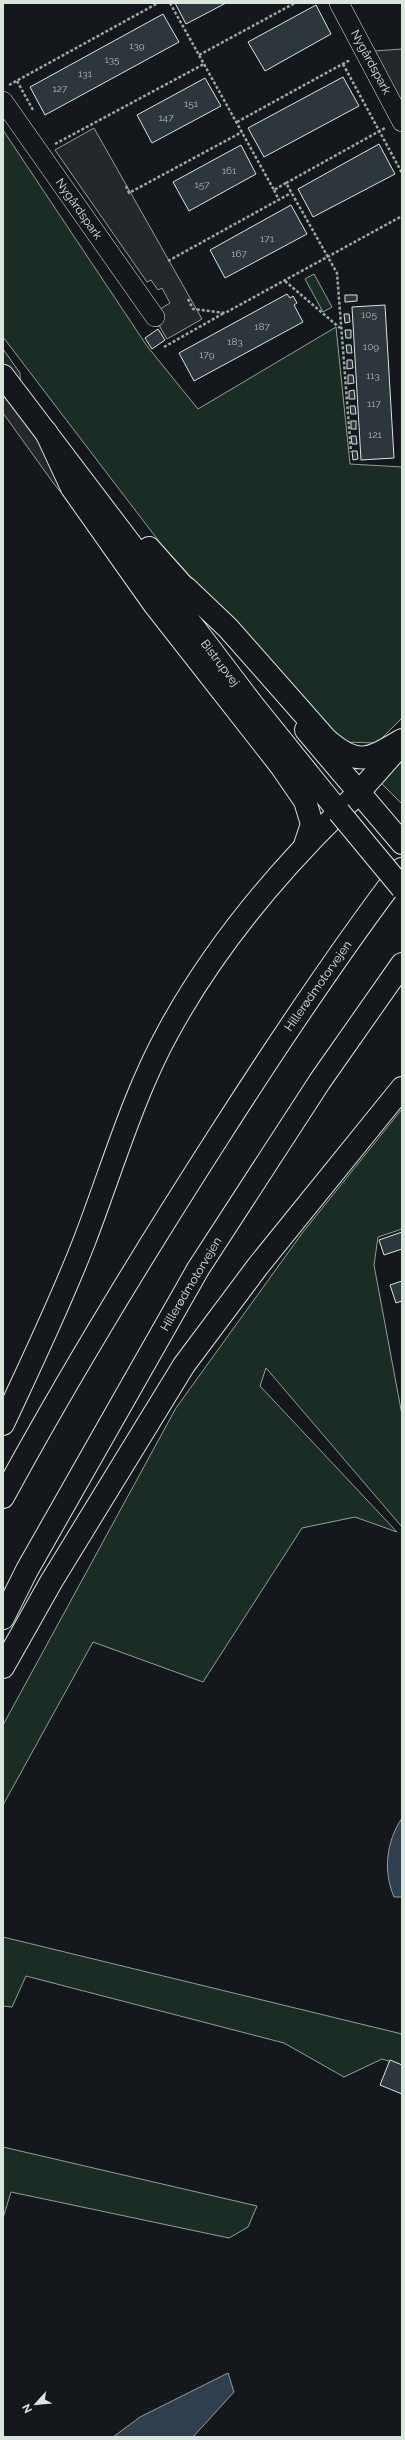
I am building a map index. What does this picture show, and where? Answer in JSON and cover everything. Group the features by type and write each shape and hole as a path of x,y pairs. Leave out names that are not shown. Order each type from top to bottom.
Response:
{"main road":[{"name":"Bistrupvej","path":"3,376 252,704 402,888"},
{"name":"Bistrupvej","path":"46,432 186,588 402,844"},
{"path":"46,432 76,494 154,604 281,766 305,801 312,824 305,845"},
{"path":"186,588 228,628 326,739 341,752 356,759 371,756 402,740"},
{"path":"3,1424 83,1244 148,1074 167,1033 197,981 222,944 257,900 305,845 359,792 402,743"},
{"name":"Hillerødmotorvejen","path":"3,1497 59,1395 150,1242 279,1041 402,869"},
{"name":"Hillerødmotorvejen","path":"3,1618 27,1570 198,1269 320,1081 402,964"},
{"path":"3,1667 50,1582 184,1365 258,1266 402,1088"}],"street":[{"name":"Nygårdspark","path":"339,3 401,120"},
{"name":"Nygårdspark","path":"3,101 155,317"}],"path":[{"path":"3,88 158,3"},
{"path":"170,3 279,200"},
{"path":"199,55 295,3"},
{"path":"236,122 348,61 351,67"},
{"path":"39,152 204,64"},
{"path":"343,64 402,174"},
{"path":"274,190 401,120"},
{"path":"126,186 128,193 242,132"},
{"path":"286,183 337,273 350,452"},
{"path":"168,261 291,193"},
{"path":"164,346 328,258 402,216"},
{"path":"285,281 341,328"},
{"path":"188,299 193,309 225,313"}],"green space":[{"path":"3,130 147,346 198,409 336,327 350,464 402,467 402,718 377,743 341,742 161,544 3,337"},
{"path":"314,274 332,307 323,312 305,279"},
{"path":"402,758 402,804 379,781"},
{"path":"402,1109 402,1229 378,1237 374,1265 402,1415 402,1527 266,1368 260,1386 397,1532 355,1517 302,1528 203,1682 93,1642 3,1805 3,1725 176,1408 303,1232"},
{"path":"3,1937 402,2034 402,2065 382,2059 344,2077 284,2043 26,1976 12,2007 3,2006"},
{"path":"3,2147 257,2206 248,2227 229,2238 11,2192 3,2218"}],"shaded area":[{"path":"402,49 402,108 374,51"},
{"path":"94,128 202,319 167,339 160,327 157,311 170,303 162,288 158,290 151,280 147,282 55,150"},
{"path":"3,349 20,373 21,400 3,376"},
{"path":"3,389 102,531 70,503 54,484 3,413"}],"water":[{"path":"402,1818 402,1897 394,1897 388,1877 388,1857 392,1837"},
{"path":"228,2373 234,2392 193,2437 113,2437 140,2417"}],"building":[{"path":"175,3 226,3 186,24"},
{"path":"316,5 331,34 265,71 248,42"},
{"path":"163,14 179,42 45,115 30,87"},
{"path":"343,77 359,106 264,157 248,128"},
{"path":"205,78 221,106 152,143 137,115"},
{"path":"379,144 395,174 313,217 298,189"},
{"path":"241,145 256,174 189,211 173,182"},
{"path":"291,205 307,234 225,278 210,250"},
{"path":"287,294 290,298 293,296 297,303 294,305 303,322 194,381 179,353"},
{"path":"345,295 357,295 357,301 345,302"},
{"path":"385,305 394,458 361,460 352,307"},
{"path":"344,314 349,314 350,322 345,323"},
{"path":"158,329 165,340 152,349 145,338"},
{"path":"345,330 351,330 351,338 346,338"},
{"path":"346,345 351,345 352,353 347,353"},
{"path":"347,360 352,360 353,368 347,369"},
{"path":"348,375 353,375 354,383 348,384"},
{"path":"354,390 355,399 349,399 349,391"},
{"path":"350,406 355,406 356,414 351,414"},
{"path":"351,421 356,421 356,429 351,429"},
{"path":"351,436 356,436 357,444 352,444"},
{"path":"352,451 357,451 358,459 353,460"},
{"path":"402,1232 402,1249 384,1255 379,1240"},
{"path":"402,1281 402,1301 396,1303 390,1285"},
{"path":"390,2060 402,2065 402,2094 380,2085"}]}
